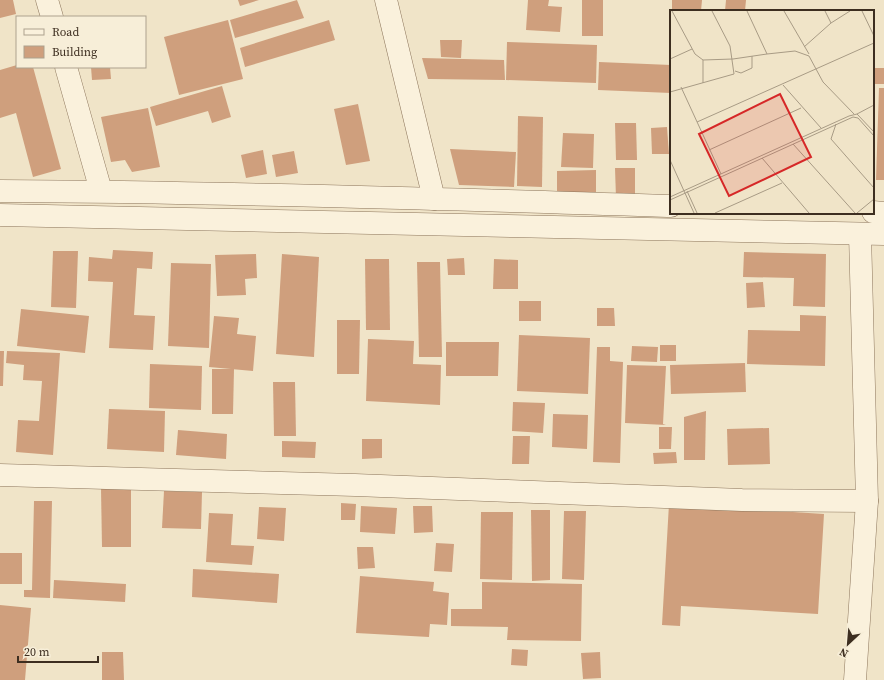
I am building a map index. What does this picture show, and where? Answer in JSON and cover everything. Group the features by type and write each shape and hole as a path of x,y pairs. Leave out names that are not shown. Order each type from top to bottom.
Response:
{"street":[{"path":"47,0 52,16"},
{"path":"386,0 434,199"},
{"path":"66,68 101,191"},
{"path":"0,191 101,191 670,206"},
{"path":"874,212 884,213"},
{"path":"0,215 884,234"},
{"path":"856,680 867,501 860,234"},
{"path":"0,475 347,484 742,500 867,501"}],"building":[{"path":"0,0 13,0 16,14 0,18"},
{"path":"238,0 259,0 240,6"},
{"path":"297,0 304,18 235,38 230,20"},
{"path":"528,0 549,0 548,6 562,7 560,32 526,30"},
{"path":"582,0 603,0 603,36 582,36"},
{"path":"672,0 702,0 701,10 672,10"},
{"path":"726,0 746,0 745,10 725,10"},
{"path":"228,20 243,79 179,95 164,37"},
{"path":"329,20 335,40 245,67 240,48"},
{"path":"440,40 462,40 461,58 441,57"},
{"path":"507,42 597,45 596,83 506,80"},
{"path":"422,58 504,60 505,80 428,79"},
{"path":"599,62 670,65 670,93 598,90"},
{"path":"16,65 16,68 33,68 61,169 33,177 16,113 0,118 0,70"},
{"path":"91,68 110,68 111,79 92,80"},
{"path":"874,68 884,68 884,84 874,84"},
{"path":"222,86 231,117 212,123 208,111 156,126 150,107"},
{"path":"879,88 884,88 884,180 876,180"},
{"path":"358,104 370,161 346,165 334,109"},
{"path":"148,108 160,167 132,172 125,160 111,162 101,117"},
{"path":"518,116 543,117 542,187 517,186"},
{"path":"615,123 636,123 637,160 616,160"},
{"path":"667,127 669,154 652,154 651,128"},
{"path":"563,133 594,134 593,168 561,167"},
{"path":"450,149 516,152 514,187 459,185"},
{"path":"263,150 267,174 246,178 241,155"},
{"path":"294,151 298,173 276,177 272,155"},
{"path":"615,168 635,168 635,198 616,198"},
{"path":"596,170 596,192 557,192 557,171"},
{"path":"113,250 153,252 152,269 137,268 134,315 155,316 153,350 109,348 113,282 88,281 89,257 112,259"},
{"path":"53,251 78,251 76,308 51,307"},
{"path":"744,252 826,254 825,307 793,306 794,278 743,277"},
{"path":"256,254 257,278 245,279 246,295 217,296 215,255"},
{"path":"282,254 319,257 314,357 276,354"},
{"path":"464,258 465,275 448,275 447,259"},
{"path":"365,259 389,259 390,330 366,330"},
{"path":"494,259 518,260 518,289 493,289"},
{"path":"417,262 440,262 442,357 419,357"},
{"path":"171,263 211,264 209,348 168,346"},
{"path":"763,282 765,307 747,308 746,283"},
{"path":"519,301 541,301 541,321 519,321"},
{"path":"597,308 614,308 615,326 597,326"},
{"path":"21,309 89,316 85,353 17,346"},
{"path":"800,315 826,316 825,366 747,364 748,330 800,331"},
{"path":"214,316 239,318 237,334 256,336 253,371 209,367"},
{"path":"337,320 360,320 359,374 337,374"},
{"path":"519,335 590,338 588,394 517,391"},
{"path":"368,339 414,341 413,364 441,365 440,405 366,401"},
{"path":"446,342 499,342 498,376 446,376"},
{"path":"660,345 676,345 676,361 660,361"},
{"path":"632,346 658,347 657,362 631,361"},
{"path":"597,347 610,347 610,361 623,362 620,463 593,462"},
{"path":"0,351 4,351 3,386 0,386"},
{"path":"7,351 60,353 53,455 16,452 18,420 39,421 42,381 23,380 24,365 6,363"},
{"path":"745,363 746,392 671,394 670,365"},
{"path":"150,364 202,366 201,410 149,408"},
{"path":"627,365 666,366 663,424 666,425 625,423"},
{"path":"212,369 234,369 233,414 212,414"},
{"path":"273,382 295,382 296,436 274,436"},
{"path":"513,402 545,403 543,433 512,431"},
{"path":"109,409 165,411 164,452 107,449"},
{"path":"706,411 705,460 684,460 684,417"},
{"path":"553,414 588,415 587,449 552,447"},
{"path":"659,427 672,427 671,449 659,449"},
{"path":"769,428 770,464 728,465 727,429"},
{"path":"178,430 227,434 226,459 176,455"},
{"path":"513,436 530,436 529,464 512,464"},
{"path":"362,439 382,439 382,458 362,459"},
{"path":"282,441 316,442 315,458 282,457"},
{"path":"676,452 677,463 654,464 653,453"},
{"path":"101,488 131,488 131,547 102,547"},
{"path":"164,491 202,492 201,529 162,528"},
{"path":"34,501 52,501 50,598 24,597 24,590 32,590"},
{"path":"341,503 356,504 355,520 341,520"},
{"path":"669,504 824,514 818,614 681,606 680,626 662,625"},
{"path":"361,506 397,508 395,534 360,532"},
{"path":"413,506 432,506 433,532 414,533"},
{"path":"259,507 286,508 284,541 257,539"},
{"path":"531,510 550,510 550,580 532,581"},
{"path":"564,511 586,511 584,580 562,579"},
{"path":"481,512 513,512 512,580 480,579"},
{"path":"209,513 233,514 231,545 254,546 252,565 206,562"},
{"path":"436,543 454,544 452,572 434,571"},
{"path":"357,547 373,547 375,568 358,569"},
{"path":"0,553 22,553 22,584 0,584"},
{"path":"193,569 279,574 277,603 192,597"},
{"path":"360,576 434,582 433,591 449,593 447,625 430,624 429,637 356,633"},
{"path":"54,580 126,584 125,602 53,598"},
{"path":"482,582 582,584 581,641 507,640 508,627 451,626 451,609 482,609"},
{"path":"0,605 31,608 25,680 0,680"},
{"path":"512,649 528,650 527,666 511,665"},
{"path":"102,652 123,652 124,680 102,680"},
{"path":"600,652 601,678 583,679 581,653"}]}
